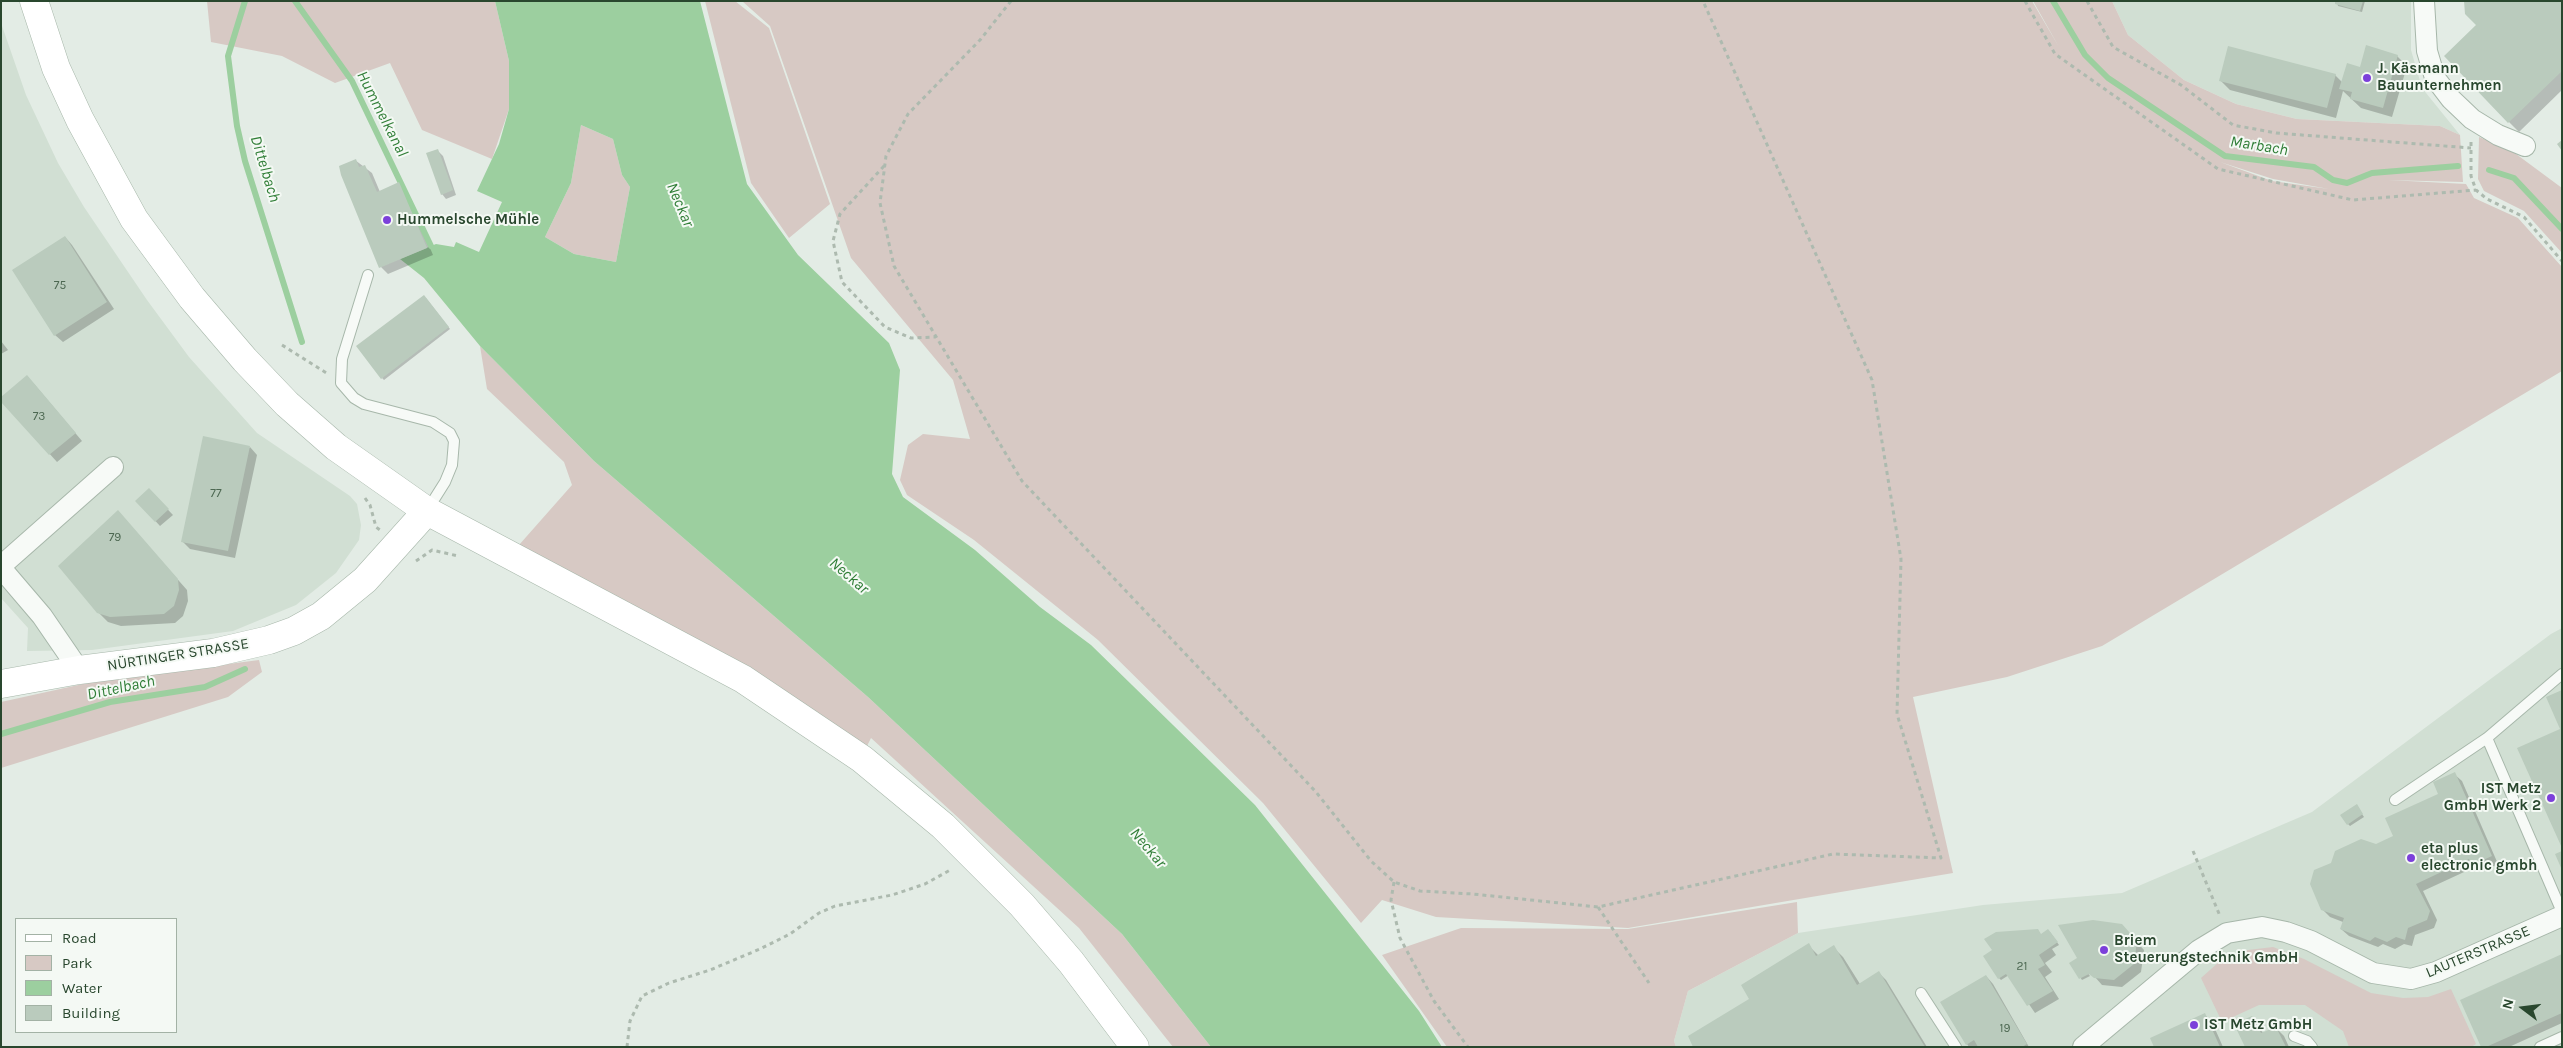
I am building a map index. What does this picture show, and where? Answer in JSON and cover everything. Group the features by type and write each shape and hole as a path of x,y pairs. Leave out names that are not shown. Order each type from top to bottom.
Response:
{"street":[{"path":"34,1 56,68 91,144 134,219 175,277 239,354 292,409 343,452 427,511 728,670 786,706 862,759 944,826 1022,905 1071,962 1135,1047"},
{"path":"2424,1 2427,51 2435,78 2451,99 2472,119 2498,135 2525,146"},
{"path":"79,670 42,616 1,567 113,467"},
{"name":"NÜRTINGER STRASSE","path":"1,684 79,670 213,653 269,640 294,631 321,616 366,580 427,511"},
{"name":"LAUTERSTRASSE","path":"2082,1047 2199,950 2227,933 2262,927 2286,932 2311,941 2373,973 2411,979 2436,972 2562,916"}],"lane":[{"path":"368,275 342,359 341,382 354,398 364,404 433,422 450,433 454,442 452,464 445,482 427,511"},
{"path":"2394,800 2487,738 2562,674"},
{"path":"2487,738 2562,912"},
{"path":"1921,993 1956,1047"},
{"path":"2294,1036 2307,1041 2312,1047"},
{"path":"2540,1047 2562,1037"}],"path":[{"path":"1011,1 980,40 908,114 886,156 880,203 894,266 1022,481 1316,792 1371,861 1394,882 1420,891 1473,894 1598,908 1833,854 1941,858 1897,714 1901,559 1872,380 1703,1"},
{"path":"2025,1 2055,54 2218,169 2353,200 2476,190"},
{"path":"2087,1 2113,47 2181,85 2233,125 2276,132 2471,148"},
{"path":"2472,119 2472,176 2476,190 2487,199 2524,217 2562,261"},
{"path":"885,164 840,214 832,241 842,282 885,327 911,338 937,337"},
{"path":"282,345 341,382"},
{"path":"418,560 432,550 463,557"},
{"path":"2192,850 2227,933"},
{"path":"627,1047 630,1021 642,996 669,983 710,970 760,949 790,934 819,913 835,906 892,896 925,884 956,867 948,860"},
{"path":"1394,882 1391,900 1400,938 1434,1001 1468,1047"},
{"path":"1598,908 1649,983"}],"shaded area":[{"path":"2112,1 2411,1 2411,50 2422,88 2460,135 2440,126 2297,119 2236,104 2184,80 2128,35"},
{"path":"1,23 26,95 58,163 84,207 147,300 189,357 257,433 350,496 357,504 361,525 359,540 336,573 296,605 233,631 92,650 27,651 28,628 1,598"},
{"path":"2562,628 2562,1047 1676,1047 1674,1041 1688,991 1798,933 1983,905 2122,893 2312,812 2551,634"}],"green space":[{"path":"207,1 495,1 509,61 509,109 492,159 422,130 390,63 335,83 282,56 211,42"},
{"path":"705,1 735,1 769,28 830,204 789,238 751,183"},
{"path":"742,1 2032,1 2059,47 2033,1 2112,1 2128,35 2184,80 2236,104 2297,119 2440,126 2460,135 2463,182 2388,180 2466,184 2474,198 2518,218 2562,267 2562,371 2102,646 2007,677 1913,697 1953,873 1628,928 1436,917 1382,900 1361,923 1263,803 1098,640 974,540 907,495 900,480 908,445 923,434 970,439 953,380 851,258 770,26","holes":["2220,162 2273,179 2329,189 2272,181"]},
{"path":"581,125 613,139 622,175 630,187 616,262 574,254 545,237 571,183"},
{"path":"2479,137 2512,151 2562,188 2562,253 2524,211 2484,191 2478,179"},
{"path":"480,346 594,461 868,697 1122,934 1211,1047 1173,1047 1079,928 871,738 866,748 519,545 572,485 564,462 487,389"},
{"path":"259,660 262,672 228,697 1,768 1,702 92,682"},
{"path":"1797,902 1798,933 1688,991 1674,1041 1676,1047 1447,1047 1382,955 1461,928 1628,929"},
{"path":"2273,947 2304,959 2371,993 2403,998 2428,997 2451,989 2476,1044 2471,1047 2349,1047 2343,1031 2305,1005 2259,1005 2222,1022 2201,978 2219,962 2248,950"}],"water":[{"name":"Neckar","path":"495,1 700,1 747,184 798,255 889,343 900,370 892,474 903,497 975,550 1040,607 1091,645 1255,805 1419,1011 1442,1047 1211,1047 1122,934 868,697 594,461 480,346 424,278 400,259 436,244 454,247 456,242 479,252 502,202 477,191 499,144 509,109 509,61","holes":["581,125 613,139 622,175 630,187 616,262 574,254 545,237 571,183"]}],"building":[{"path":"2335,1 2363,1 2360,11 2335,4"},
{"path":"2464,1 2562,1 2562,71 2508,123 2444,56 2476,25 2465,14"},
{"name":"J. Käsmann Bauunternehmen","path":"2366,45 2398,55 2383,108 2350,99 2352,92 2339,89 2347,63 2360,67"},
{"path":"2228,46 2336,74 2327,108 2219,81"},
{"path":"2562,140 2562,151 2557,144"},
{"path":"438,149 453,190 441,195 426,153"},
{"name":"Hummelsche Mühle","path":"356,159 359,167 365,165 377,192 399,182 427,248 379,268 339,166"},
{"path":"65,236 107,302 54,336 12,270"},
{"path":"424,295 449,327 381,379 356,346"},
{"path":"27,375 76,433 49,455 1,402 1,397"},
{"path":"203,436 250,446 228,551 181,542"},
{"path":"149,488 169,509 155,522 135,501"},
{"path":"118,510 178,579 179,590 174,606 164,614 110,617 97,613 58,566"},
{"name":"IST Metz GmbH Werk 2","path":"2562,690 2562,848 2517,748 2560,729 2546,697"},
{"name":"eta plus electronic gmbh","path":"2455,772 2492,856 2472,865 2469,859 2416,884 2430,911 2427,920 2408,928 2405,940 2396,937 2387,942 2375,937 2370,941 2340,929 2344,918 2321,910 2310,884 2314,870 2331,863 2335,851 2361,839 2376,844 2393,836 2385,818 2438,794 2433,782"},
{"path":"2357,804 2363,814 2347,825 2340,815"},
{"name":"IST Metz GmbH Werk 2","path":"2562,851 2562,870 2555,854"},
{"name":"Briem Steuerungstechnik GmbH","path":"2093,920 2122,924 2137,941 2134,964 2114,980 2094,978 2089,974 2079,979 2069,963 2077,958 2058,925"},
{"path":"2038,929 2041,934 2048,929 2058,942 2039,955 2045,965 2038,969 2053,991 2027,1006 2006,974 1998,979 1983,956 1992,950 1984,939 1996,932"},
{"path":"1809,943 1816,956 1834,945 1857,985 1879,971 1925,1047 1693,1047 1688,1036 1749,999 1741,985"},
{"path":"2562,954 2562,1013 2486,1047 2481,1047 2460,1000"},
{"path":"1986,975 2027,1044 2022,1047 1978,1047 1974,1040 1966,1045 1940,1002"},
{"name":"IST Metz GmbH","path":"2205,1013 2220,1047 2154,1047 2150,1038"},
{"path":"2252,1016 2261,1033 2276,1027 2286,1047 2245,1047 2234,1024"}],"waterway":[{"name":"Dittelbach","path":"245,1 228,56 237,126 245,161 302,342"},
{"name":"Hummelkanal","path":"295,1 352,81 431,246"},
{"name":"Marbach","path":"2053,1 2085,55 2108,78 2225,156 2314,167 2333,180 2347,183 2372,173 2458,166"},
{"name":"Marbach","path":"2489,170 2514,178 2562,229"},
{"name":"Dittelbach","path":"1,734 110,702 205,687 245,669"}],"place":[{"name":"J. Käsmann Bauunternehmen","path":"2367,78"},
{"name":"Hummelsche Mühle","path":"387,220"},
{"name":"IST Metz GmbH Werk 2","path":"2551,798"},
{"name":"eta plus electronic gmbh","path":"2411,858"},
{"name":"Briem Steuerungstechnik GmbH","path":"2104,950"},
{"name":"IST Metz GmbH","path":"2194,1025"}]}
